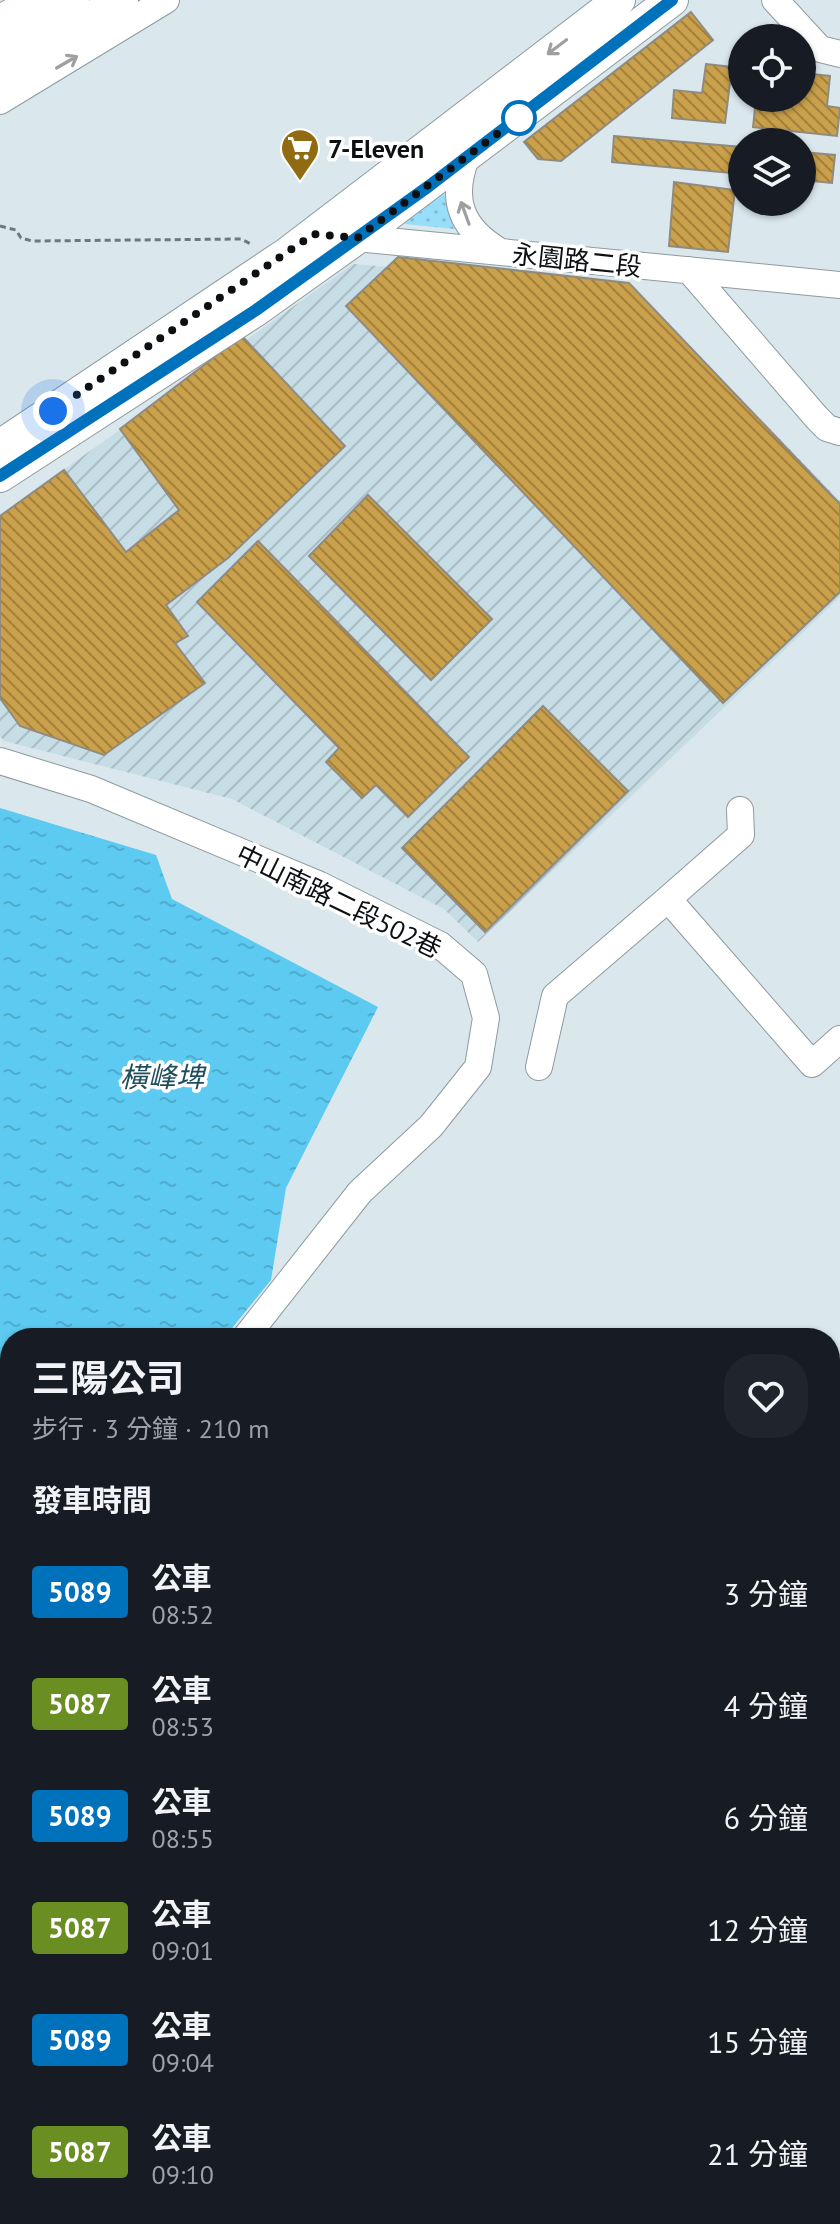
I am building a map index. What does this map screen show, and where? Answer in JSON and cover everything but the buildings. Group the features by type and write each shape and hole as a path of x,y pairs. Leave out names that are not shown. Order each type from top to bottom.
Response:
{"main road":[{"path":"0,42 73,0"},
{"path":"0,71 122,0"},
{"path":"0,476 247,299 314,234 619,0"},
{"path":"0,446 247,299 357,238 672,0"}],"street":[{"path":"0,18 32,0"},
{"path":"0,101 166,0"},
{"path":"775,0 820,49 840,54"},
{"path":"466,158 459,176 464,216 476,237 502,252"},
{"name":"永園路二段","path":"314,234 840,285"},
{"path":"689,270 817,418 827,428 840,432"},
{"name":"中山南路二段502巷","path":"0,761 91,789 320,885 440,945 474,974 486,1018 478,1067 431,1126 360,1192 253,1328"},
{"path":"539,1067 555,996 741,835 740,810"},
{"path":"668,899 812,1064 840,1039"}],"path":[{"path":"0,226 16,230 21,238 32,241 241,239 261,250"}],"shaded area":[{"path":"444,193 454,229 405,224 404,220"},
{"path":"353,264 633,287 840,501 840,597 478,942 444,909 232,799 4,741 0,736 0,515"}],"water":[{"name":"橫峰埤","path":"0,808 156,855 172,899 378,1007 286,1188 271,1280 232,1328 0,1328"}],"bus line":[{"name":"5089","path":"0,476 256,310 429,186 672,0"}],"place":[{"name":"7-Eleven","path":"300,182"}],"route":[{"path":"53,411 314,234 357,238 528,111 519,118"}]}
